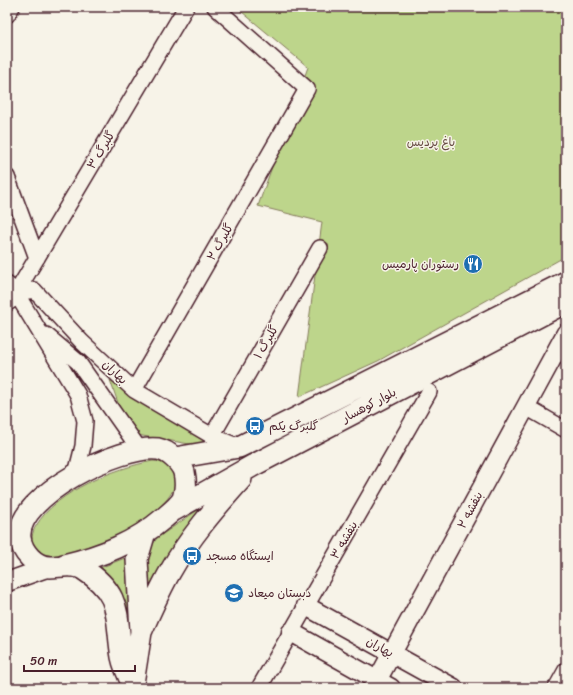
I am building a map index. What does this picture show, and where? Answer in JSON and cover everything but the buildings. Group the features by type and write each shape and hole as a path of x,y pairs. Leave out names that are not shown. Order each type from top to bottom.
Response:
{"main road":[{"name":"بلوار کوهسار","path":"175,458 240,447 566,282"},
{"name":"بلوار کوهسار","path":"173,511 254,465 566,302"},
{"path":"56,566 92,558 113,550 145,532 173,511 182,499 186,484 183,470 175,458 158,449 140,450 96,464 76,474 53,490 32,509 14,532 20,537 23,548 29,557 38,564 56,566 81,568 100,582 109,593 116,606 122,658 133,687"},
{"path":"141,632 170,572 185,547 220,503 254,465"},
{"path":"133,687 141,632 138,559 145,532"}],"street":[{"path":"7,15 12,7"},
{"name":"گلبرگ ۳","path":"12,288 37,258 186,7"},
{"name":"گلبرگ ۲","path":"134,390 307,90 305,86 215,7"},
{"path":"7,177 37,258"},
{"name":"گلبرگ ۱","path":"212,436 320,248"},
{"path":"12,288 34,290"},
{"path":"12,288 78,395 85,421 83,446 76,474"},
{"name":"بهاران","path":"34,290 82,342 134,390 212,436 240,447"},
{"path":"35,326 78,362 140,450"},
{"name":"بنفشه ۲","path":"380,685 392,654 566,333"},
{"name":"بنفشه ۳","path":"259,688 429,392"},
{"path":"526,407 566,430"},
{"path":"7,582 56,566"},
{"name":"بهاران","path":"306,606 454,688"},
{"path":"291,632 380,685"},
{"path":"556,688 566,670"}],"lane":[{"path":"7,308 34,290"}],"green space":[{"name":"باغ پردیس","path":"236,7 566,7 566,256 378,361 299,397 322,222 258,206 308,67"},
{"path":"110,380 145,405 220,446 207,447 137,435 124,420"},
{"path":"153,461 167,465 173,472 175,482 171,493 163,504 151,514 113,538 88,548 67,554 46,555 38,552 33,546 32,536 35,528 45,513 57,502 88,483 105,475 138,464"},
{"path":"221,494 146,596 147,553 157,538"},
{"path":"130,556 131,664 97,569"}],"place":[{"name":"رستوران پارمیس","path":"473,264"},
{"name":"گلبرگ یکم","path":"255,426"},
{"name":"ایستگاه مسجد","path":"192,556"},
{"name":"دبستان میعاد","path":"234,593"}]}
